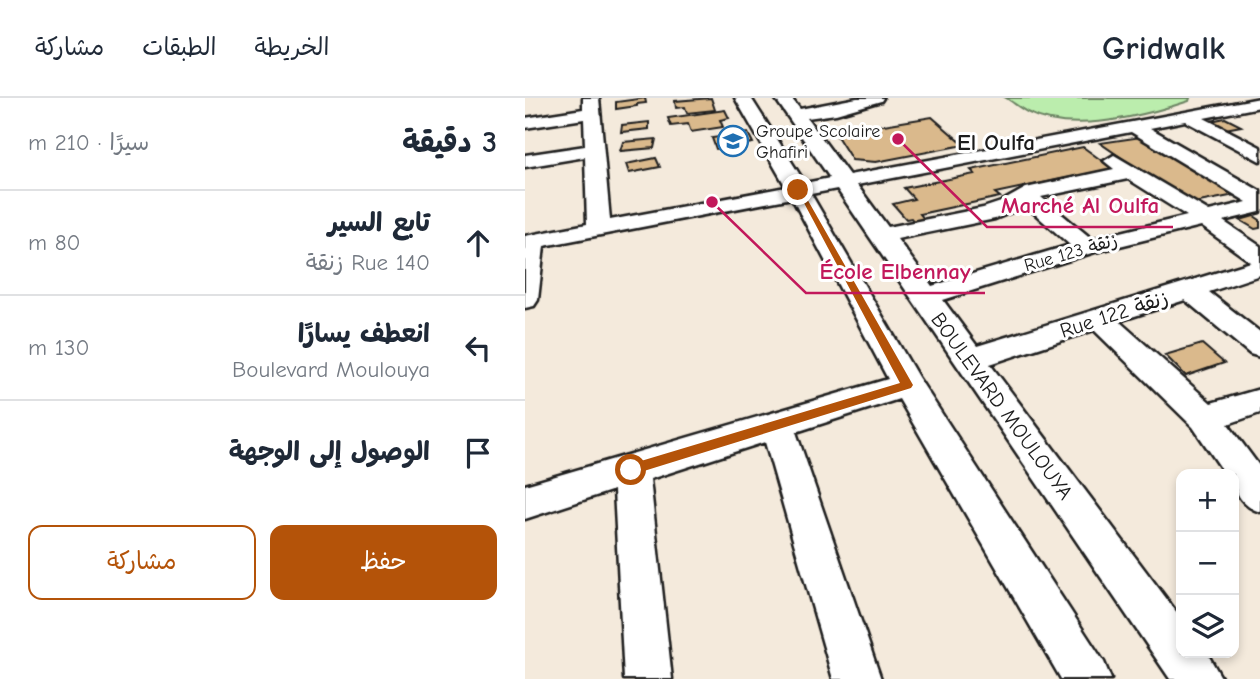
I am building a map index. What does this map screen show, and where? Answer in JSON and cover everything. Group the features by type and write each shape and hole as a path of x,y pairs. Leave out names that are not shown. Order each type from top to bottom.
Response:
{"street":[{"path":"743,98 798,190 907,385 1087,679"},
{"name":"BOULEVARD MOULOUYA","path":"783,98 845,181 879,236 1198,679"},
{"path":"796,115 836,109 874,98"},
{"path":"1213,98 1260,120"},
{"path":"525,300 529,242 1260,102"},
{"path":"525,123 591,105 599,229"},
{"path":"1188,116 1260,155"},
{"path":"1133,126 1260,202"},
{"path":"1078,136 1260,257"},
{"path":"525,162 596,150"},
{"path":"879,236 987,214 1009,207 1033,192 1131,172"},
{"path":"1028,197 1087,247"},
{"name":"Rue 123 زنقة","path":"924,297 1087,247 1260,202"},
{"name":"Rue 122 زنقة","path":"968,360 1260,267"},
{"path":"1197,288 1260,331"},
{"path":"1197,288 1260,347"},
{"path":"1100,319 1205,418 1260,496"},
{"path":"525,502 907,385"},
{"path":"1205,418 1260,401"},
{"path":"777,425 857,679"},
{"path":"631,470 648,679"}],"green space":[{"path":"1006,98 1190,98 1189,101 1152,112 1087,123 1046,119 1029,113"}],"building":[{"path":"645,98 646,103 616,109 616,102"},
{"path":"711,98 715,110 687,113 685,107 676,108 675,101"},
{"path":"725,110 729,118 720,120 723,127 691,132 688,124 671,126 668,118"},
{"path":"932,117 964,145 876,162 852,160 835,133"},
{"path":"1225,118 1241,126 1220,130 1206,122"},
{"path":"649,122 649,129 621,132 622,125"},
{"name":"Groupe Scolaire Ghafiri","path":"748,133 753,143 716,149 712,138"},
{"path":"1141,137 1187,166 1192,166 1198,170 1192,170 1235,195 1189,204 1100,143"},
{"path":"656,139 654,148 620,151 623,142"},
{"path":"1083,147 1116,171 1109,173 1105,170 995,193 1000,197 920,214 925,220 914,222 911,218 906,219 893,204 914,199 904,188 975,174 971,170"},
{"path":"656,158 660,167 629,173 626,164"},
{"path":"1254,216 1260,220 1260,228 1255,229 1240,220"},
{"path":"1202,344 1224,363 1186,376 1165,355"}],"place":[{"name":"Marché Al Oulfa","path":"898,139"},
{"name":"Groupe Scolaire Ghafiri","path":"733,141"},
{"name":"École Elbennay","path":"712,202"}],"district":[{"name":"El Oulfa","path":"996,142"}],"route":[{"path":"631,470 907,385 798,190"}]}
